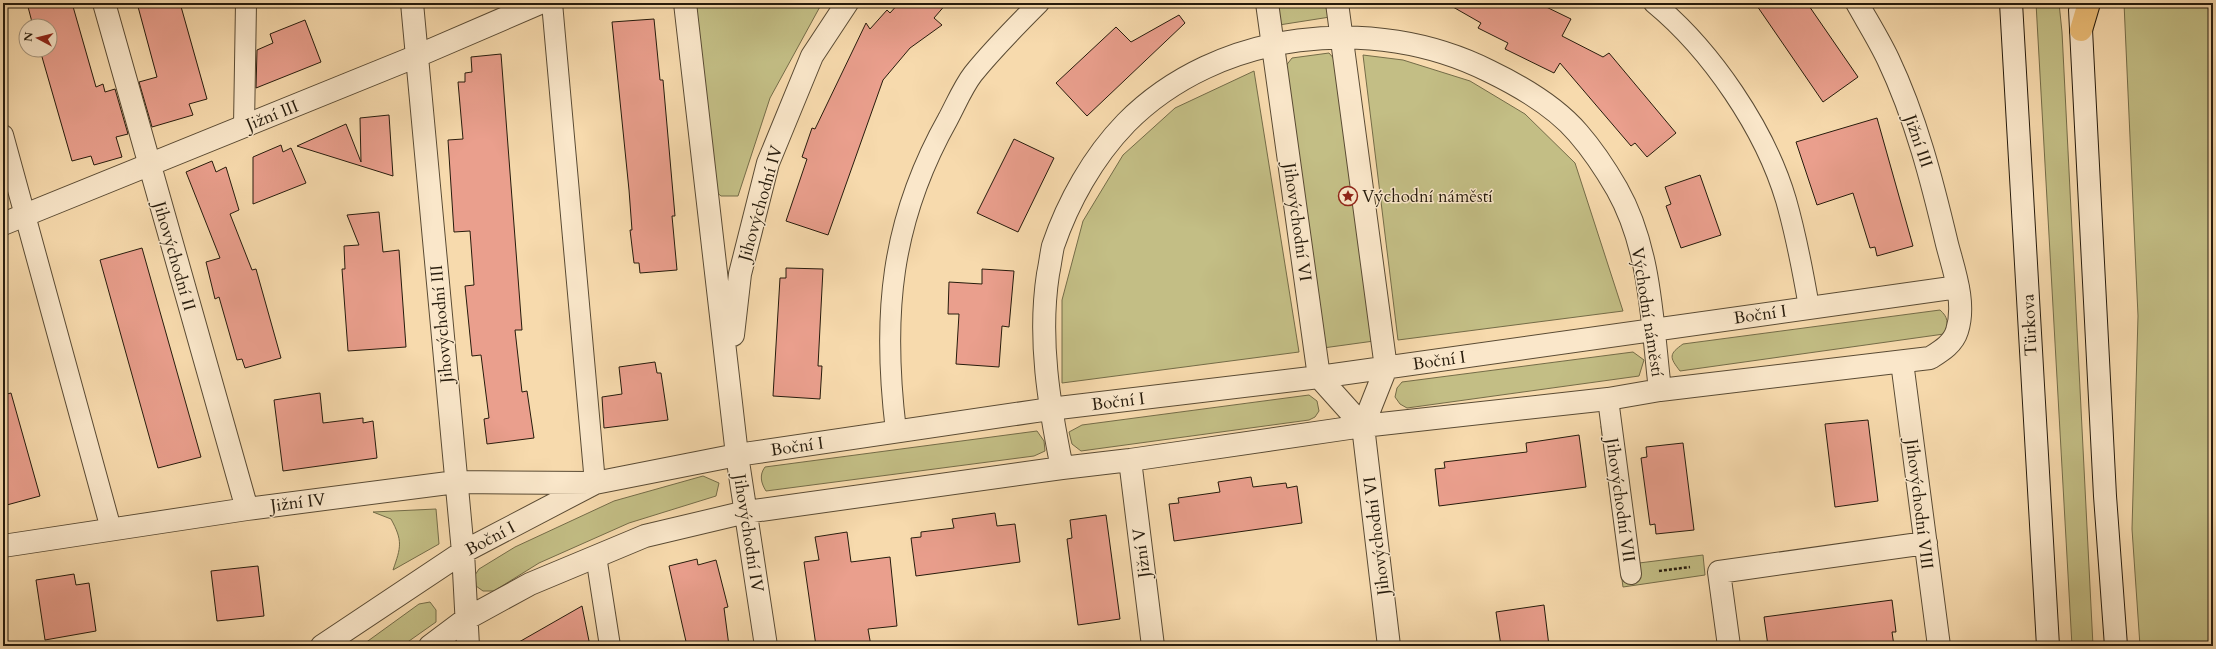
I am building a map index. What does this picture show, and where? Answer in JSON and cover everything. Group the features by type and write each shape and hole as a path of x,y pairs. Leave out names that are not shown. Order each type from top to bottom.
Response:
{"highway":[{"path":"2081,30 2089,3"}],"street":[{"name":"Jihovýchodní II","path":"104,3 247,508"},
{"name":"Jihovýchodní III","path":"412,3 463,552 468,646"},
{"name":"Jižní III","path":"3,224 416,56 540,3"},
{"name":"Jihovýchodní IV","path":"685,3 737,455 766,646"},
{"name":"Jihovýchodní IV","path":"728,372 740,274 768,163 812,56 847,3"},
{"name":"Jihovýchodní VI","path":"1267,3 1319,377"},
{"name":"Jihovýchodní VI","path":"1337,3 1386,368 1363,426 1390,646"},
{"name":"Jižní III","path":"1857,3 1888,59 1912,118 1930,172 1958,287 1960,311 1957,331 1946,348 1930,358 1902,362"},
{"name":"Türkova","path":"2011,3 2048,646"},
{"path":"2079,3 2105,496 2116,646"},
{"name":"Východní náměstí","path":"1062,468 1050,409 1045,341 1045,296 1052,248 1070,204 1096,160 1126,123 1161,94 1202,69 1235,55 1273,44 1342,37 1395,41 1432,48 1472,62 1511,82 1540,101 1577,131 1618,191 1633,223 1644,267 1660,390"},
{"name":"Boční I","path":"322,646 463,552 595,483 737,455 896,431 1050,409 1386,368 1652,329 1958,287"},
{"path":"430,646 466,619 530,584 596,556 645,536 746,512 1130,460 1363,426 1608,399 1660,390 1902,362"},
{"name":"Jihovýchodní VIII","path":"1902,362 1939,646"},
{"path":"1319,377 1363,426"},
{"name":"Jižní V","path":"1130,460 1153,646"},
{"name":"Jižní IV","path":"3,546 247,508 456,482 595,483"},
{"path":"1729,646 1720,572 1926,543"}],"lane":[{"path":"244,126 246,3"},
{"path":"552,3 595,483"},
{"path":"896,431 889,360 889,318 897,252 912,198 932,148 972,75 1004,38 1039,3"},
{"path":"1654,3 1699,49 1737,98 1766,151 1786,200 1809,307"},
{"path":"3,135 112,529"},
{"name":"Jihovýchodní VII","path":"1608,399 1631,574"},
{"path":"596,556 610,646"}],"path":[{"name":"Jihovýchodní VII","path":"1631,574 1697,566"}],"shaded area":[{"path":"695,3 822,3 770,98 738,196 721,196 714,190"},
{"path":"1276,3 1328,3 1330,17 1279,25"},
{"path":"2036,3 2059,3 2062,32 2093,646 2072,646"},
{"path":"2124,3 2213,3 2213,646 2140,646 2132,529 2138,316"},
{"path":"1329,53 1336,61 1374,341 1323,348 1285,67 1292,58"},
{"path":"1363,55 1403,60 1470,81 1525,114 1575,163 1623,311 1398,340"},
{"path":"1254,71 1299,352 1062,383 1062,300 1083,221 1123,155 1175,108"},
{"path":"1940,310 1945,315 1947,320 1947,327 1944,334 1680,371 1672,359 1675,350 1683,344"},
{"path":"1633,352 1644,360 1639,376 1407,408 1400,404 1395,397 1397,388 1402,382"},
{"path":"1309,395 1317,401 1319,411 1315,417 1309,420 1081,451 1072,444 1069,432 1082,425"},
{"path":"1621,423 1639,563 1703,555 1705,575 1623,587 1601,426"},
{"path":"1037,431 1044,441 1045,451 1034,456 766,491 762,482 761,476 765,467"},
{"path":"703,476 719,483 716,496 629,523 539,563 494,591 483,591 476,586 475,575 479,569 515,547 614,501"},
{"path":"436,509 439,544 393,570 400,544 398,533 391,519 373,512"},
{"path":"430,602 436,610 436,622 402,646 361,646 419,604"}],"building":[{"path":"27,3 72,3 96,87 103,84 105,92 115,89 128,134 116,137 122,157 94,165 91,156 72,161 42,58 58,58 58,18 31,18"},
{"path":"137,3 180,3 207,99 189,104 193,115 152,127 139,82 157,77"},
{"path":"899,3 947,3 934,18 942,25 910,48 883,80 828,235 786,221 807,159 802,157 812,128 815,129 866,23 870,29 887,10 890,13"},
{"path":"1446,3 1538,3 1571,19 1562,36 1603,57 1609,53 1676,133 1647,157 1635,143 1631,146 1560,63 1554,73 1505,49 1508,43 1478,28 1481,23"},
{"path":"1755,3 1807,3 1858,77 1823,102"},
{"path":"1179,15 1185,23 1087,116 1056,83 1116,27 1131,42"},
{"path":"654,19 660,80 663,80 675,216 672,216 677,270 640,273 639,263 634,263 630,230 632,230 629,190 612,22"},
{"path":"305,20 321,62 256,88 257,50 273,43 270,34"},
{"path":"501,54 522,330 515,330 522,392 527,391 534,438 487,444 484,419 489,418 481,355 472,356 465,286 474,285 470,231 454,232 448,140 463,139 458,82 465,82 465,73 472,72 471,57"},
{"path":"389,115 393,176 297,146 346,124 361,162 360,118"},
{"path":"1877,118 1913,246 1877,256 1875,247 1870,248 1853,193 1817,205 1796,142"},
{"path":"1014,139 1054,158 1018,232 977,213"},
{"path":"281,145 283,152 291,148 306,183 253,204 253,157"},
{"path":"212,161 216,172 226,167 239,210 230,214 252,270 256,269 281,358 245,368 242,359 237,360 219,297 215,299 206,262 220,258 186,172"},
{"path":"1700,175 1721,235 1681,248 1666,206 1671,204 1665,187"},
{"path":"379,212 383,252 399,250 406,347 348,351 342,269 345,269 344,246 359,245 347,215"},
{"path":"142,248 201,457 158,468 100,260"},
{"path":"786,268 823,269 818,366 822,366 820,399 773,396 780,278 786,278"},
{"path":"982,269 1014,271 1009,327 1002,326 999,367 956,364 959,314 948,314 949,282 982,284"},
{"path":"655,362 657,373 661,373 668,420 604,428 602,397 622,394 619,367"},
{"path":"11,393 40,496 3,506 3,395"},
{"path":"320,393 323,423 363,418 363,423 373,421 377,458 283,471 274,400"},
{"path":"1868,420 1878,501 1835,507 1825,424"},
{"path":"1579,435 1586,487 1439,506 1435,469 1445,468 1444,462 1527,452 1526,443"},
{"path":"1683,443 1694,530 1656,534 1655,524 1650,525 1641,458 1647,457 1646,447"},
{"path":"1251,477 1253,487 1286,483 1287,488 1297,486 1302,523 1174,541 1169,504 1179,503 1178,498 1220,492 1218,482"},
{"path":"995,513 997,526 1015,524 1020,562 916,576 911,538 921,537 921,532 954,528 952,519"},
{"path":"1106,515 1120,619 1078,625 1067,539 1072,538 1070,520"},
{"path":"847,532 851,562 890,557 897,626 868,629 871,646 816,646 804,562 819,560 815,537"},
{"path":"697,559 698,565 716,560 728,607 724,608 729,646 687,646 669,566"},
{"path":"258,566 264,616 217,621 211,571"},
{"path":"74,574 76,585 89,583 96,631 45,640 36,580"},
{"path":"1892,600 1896,632 1892,632 1894,646 1768,646 1764,617"},
{"path":"1544,605 1549,646 1501,646 1496,612"},
{"path":"582,606 590,646 512,646"}],"place":[{"name":"Východní náměstí","path":"1348,196"}]}
